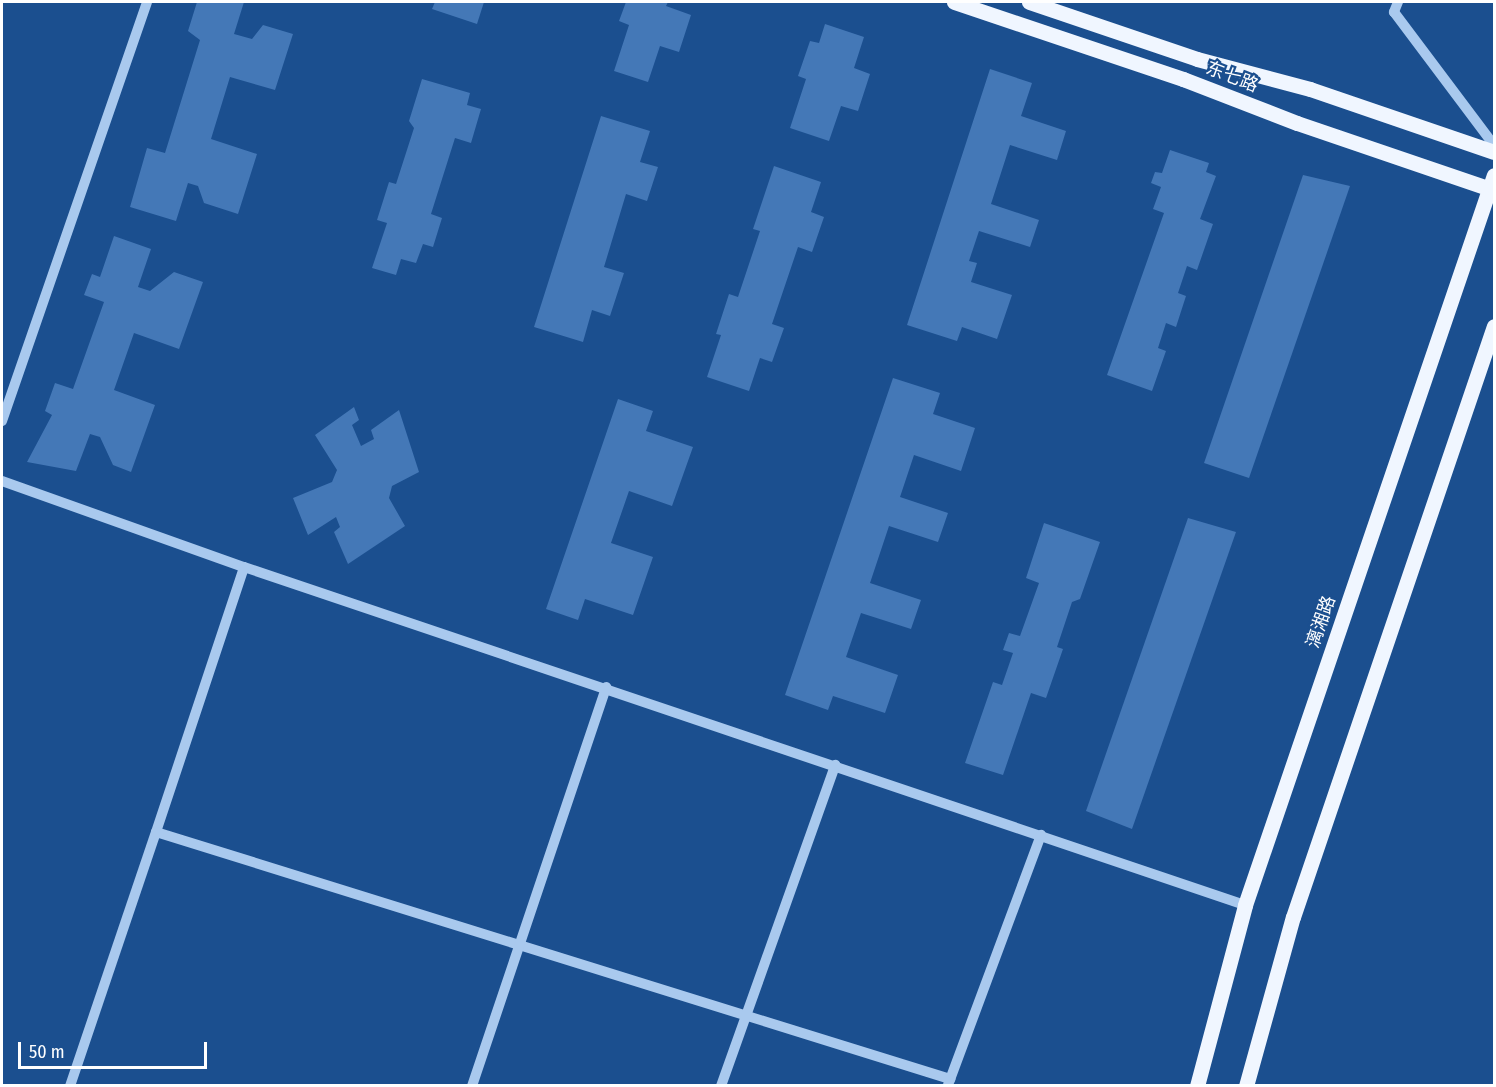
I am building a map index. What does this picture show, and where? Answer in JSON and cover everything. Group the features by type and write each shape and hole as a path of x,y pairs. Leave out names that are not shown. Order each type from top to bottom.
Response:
{"main road":[{"name":"东七路","path":"954,2 1183,79 1297,123 1493,185"},
{"name":"东七路","path":"1029,2 1197,59 1310,89 1494,152"},
{"name":"漓湘路","path":"1197,1086 1245,905 1493,185"},
{"path":"1246,1086 1293,917 1494,326"}],"street":[{"path":"2,421 147,2"},
{"path":"1398,2 1394,12 1494,145"},
{"path":"2,481 244,567 606,687 1245,905"},
{"path":"70,1086 244,567"},
{"path":"472,1086 606,687"},
{"path":"721,1086 836,765"},
{"path":"156,832 519,943 949,1082 1041,835"}],"building":[{"path":"197,2 244,2 234,34 252,39 263,25 293,34 275,90 230,77 211,139 257,154 238,214 204,203 198,186 188,183 176,221 130,207 147,148 165,153 200,40 188,31"},
{"path":"435,2 484,2 477,24 432,9"},
{"path":"626,2 668,2 666,6 691,15 679,52 660,46 648,82 614,71 629,25 619,21"},
{"path":"825,24 864,37 854,68 870,74 858,111 841,106 829,141 790,128 806,79 798,76 810,41 819,43"},
{"path":"990,69 1032,83 1021,116 1066,131 1057,160 1010,145 991,204 1039,220 1030,247 979,231 969,261 977,263 971,282 1012,295 997,339 962,327 957,341 907,325"},
{"path":"422,79 470,93 467,105 481,109 471,143 455,138 431,214 442,218 433,247 423,244 416,263 401,259 396,275 372,268 387,223 377,220 389,182 396,184 414,128 409,121"},
{"path":"601,116 650,131 640,162 658,167 647,201 626,194 604,267 624,273 610,316 592,310 583,342 534,327"},
{"path":"1170,150 1209,163 1206,172 1216,176 1200,219 1213,224 1197,270 1187,266 1178,293 1186,296 1176,327 1166,323 1158,348 1166,351 1152,391 1107,375 1164,213 1153,209 1161,187 1151,183 1155,172 1162,173"},
{"path":"774,166 821,182 811,212 824,217 812,252 798,247 772,324 784,328 772,362 760,358 749,391 707,377 721,335 716,334 729,294 738,297 760,231 753,229"},
{"path":"1303,175 1350,186 1249,478 1204,463"},
{"path":"114,236 151,249 138,287 150,291 174,272 203,282 179,349 134,333 114,390 155,405 131,472 113,465 100,437 90,434 76,471 27,462 52,415 45,411 55,383 73,389 104,302 84,295 92,274 100,277"},
{"path":"893,378 940,393 933,414 975,428 961,471 914,455 900,497 948,513 938,542 889,526 870,583 921,600 911,629 861,613 846,657 898,675 885,713 833,696 828,710 785,695"},
{"path":"618,399 653,411 646,431 693,447 672,506 629,491 611,543 653,557 633,615 585,599 578,620 546,609"},
{"path":"354,407 359,420 352,425 361,446 374,439 371,430 399,410 419,472 392,486 389,498 405,526 348,564 334,532 340,527 336,517 308,535 293,498 332,482 337,470 315,435"},
{"path":"1188,518 1236,532 1132,829 1086,811"},
{"path":"1044,523 1100,542 1080,599 1072,602 1057,647 1063,649 1046,698 1031,693 1003,775 965,763 993,682 1002,685 1013,653 1003,650 1009,633 1020,636 1039,583 1026,578"}]}
